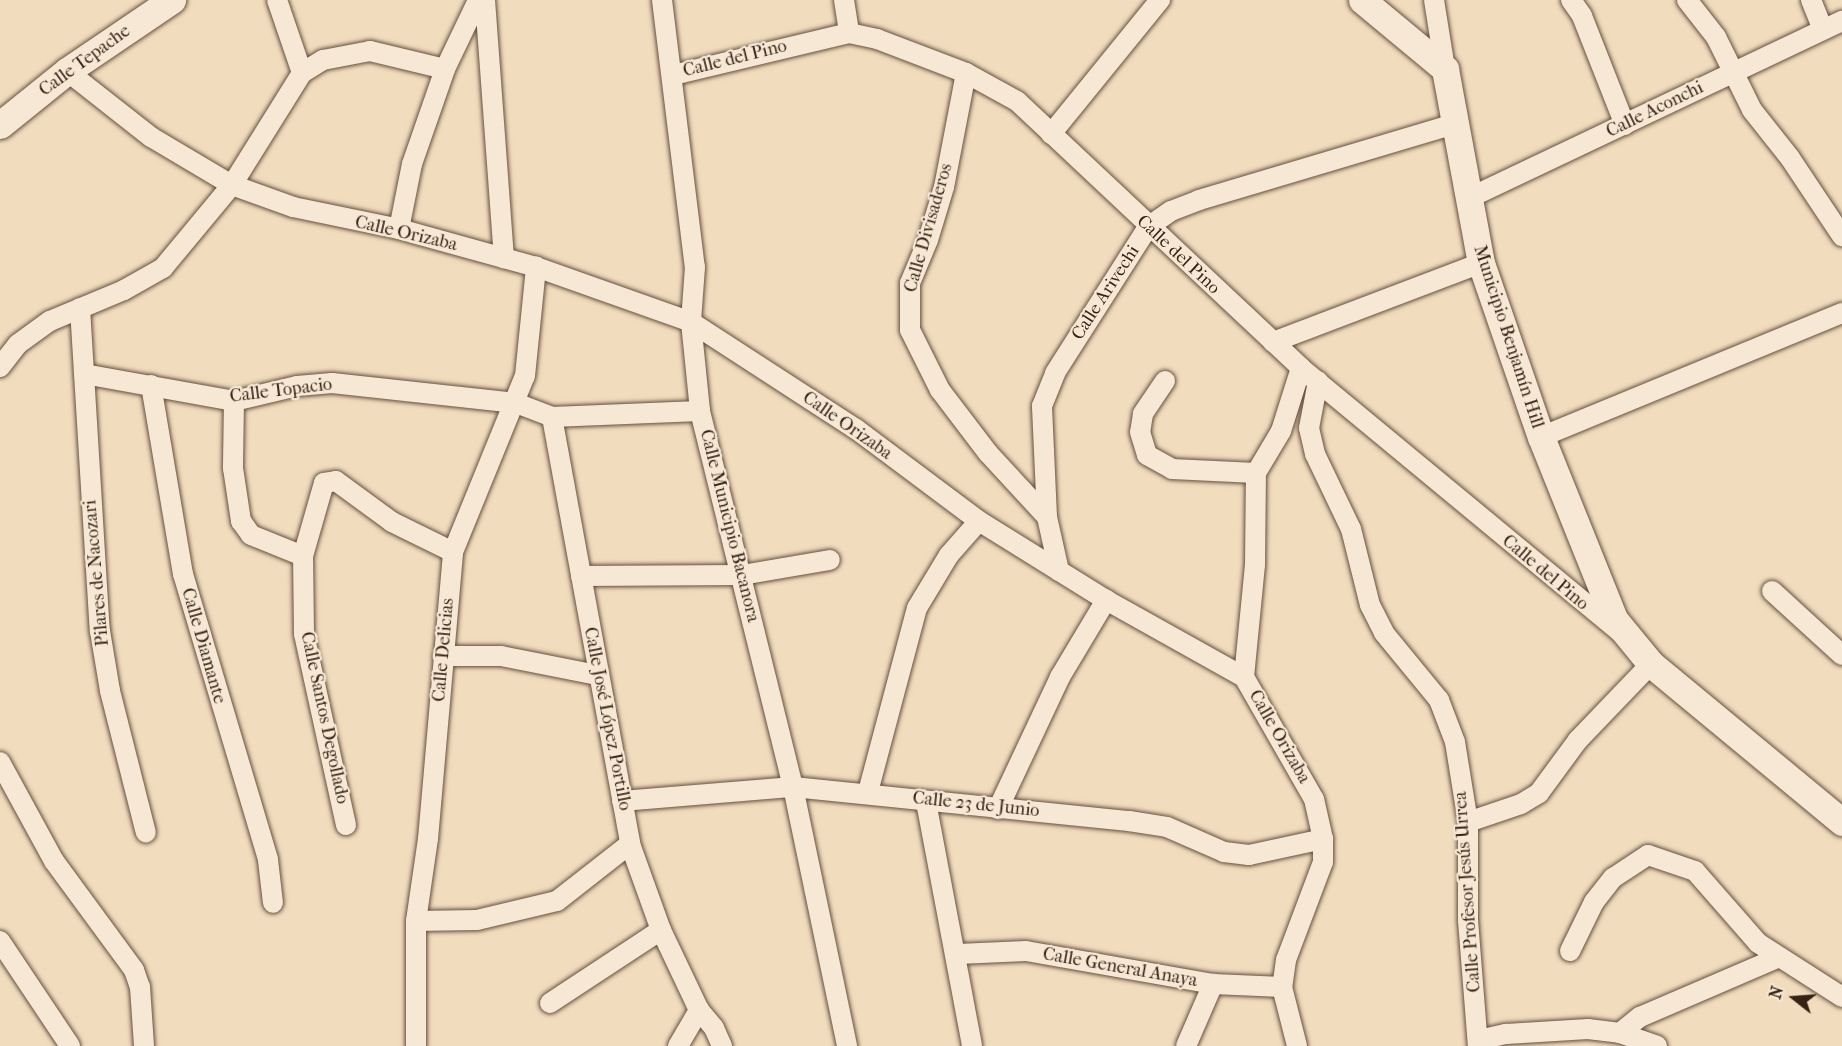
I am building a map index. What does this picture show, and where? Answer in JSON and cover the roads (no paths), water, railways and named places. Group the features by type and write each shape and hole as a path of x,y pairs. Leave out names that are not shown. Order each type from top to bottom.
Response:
{"street":[{"name":"Calle Tepache","path":"0,125 67,71 172,0"},
{"path":"277,0 302,73"},
{"path":"399,229 412,164 446,69 478,0"},
{"path":"485,0 504,258"},
{"name":"Calle Municipio Bacanora","path":"662,0 695,267 691,322 700,411 793,787 848,1046"},
{"path":"844,0 849,33"},
{"path":"1051,134 1160,0"},
{"path":"1362,0 1445,69"},
{"path":"1434,0 1445,69"},
{"path":"1571,0 1582,16 1625,125"},
{"path":"1688,0 1716,37 1752,110 1790,158 1842,236"},
{"path":"1811,0 1823,29"},
{"name":"Calle Aconchi","path":"1469,198 1842,21"},
{"name":"Calle del Pino","path":"673,75 849,33 877,39 966,73 1017,101 1148,227 1301,368 1570,594 1624,634"},
{"path":"0,367 18,344 51,321 163,268 232,185 302,73 323,60 370,51 446,69"},
{"name":"Municipio Benjamín Hill","path":"1445,69 1457,123 1481,263 1541,437 1602,597"},
{"name":"Calle Orizaba","path":"67,71 151,136 232,185 293,207 399,229 536,267 691,322 856,429 979,521 1106,600 1244,677 1314,799 1323,839 1323,862 1286,960 1282,987 1297,1046"},
{"name":"Calle Divisaderos","path":"966,73 944,187 928,240 910,283 910,330 940,390 988,453 1047,518"},
{"name":"Calle Arivechi","path":"1059,572 1047,518 1042,406 1055,373 1148,227 1171,211 1199,200 1457,123"},
{"path":"1273,342 1481,263"},
{"name":"Calle Delicias","path":"416,1046 416,921 429,838 453,552 516,403 525,376 536,267"},
{"name":"Pilares de Nacozari","path":"80,309 100,632 110,691 146,832"},
{"path":"1541,437 1842,313"},
{"path":"1244,677 1255,565 1256,473 1281,431 1301,368"},
{"name":"Calle Topacio","path":"84,374 234,401 297,386 332,383 516,403 552,417"},
{"path":"1166,381 1143,414 1140,432 1147,455 1172,469 1256,473"},
{"name":"Calle Profesor Jesús Urrea","path":"1318,381 1309,428 1315,454 1352,529 1370,605 1384,633 1439,700 1455,742 1468,822 1468,920 1478,1043"},
{"name":"Calle Diamante","path":"151,385 183,574 268,860 273,903"},
{"path":"234,401 233,468 241,521 251,534 303,556"},
{"path":"552,417 700,411"},
{"name":"Calle José López Portillo","path":"552,417 597,675 630,844 661,930 699,1010 722,1046"},
{"name":"Calle Santos Degollado","path":"346,825 304,634 303,556 324,483 336,481 392,522 453,552"},
{"path":"868,792 917,608 949,555 979,521"},
{"path":"581,576 742,575 830,560"},
{"path":"1772,591 1841,653"},
{"name":"Calle del Pino","path":"1602,597 1624,634 1651,664 1842,822"},
{"path":"998,809 1060,677 1106,600"},
{"path":"443,656 501,656 597,675"},
{"path":"1468,822 1521,804 1539,793 1578,740 1651,664"},
{"path":"0,762 54,861 134,970 140,987 144,1046"},
{"name":"Calle 23 de Junio","path":"622,801 793,787 868,792 926,802 1167,826 1224,852 1249,855 1323,839"},
{"path":"926,802 958,954 972,1046"},
{"path":"416,921 477,920 557,901 630,844"},
{"path":"1570,951 1594,902 1613,878 1648,855 1695,871 1758,943 1777,958 1842,997"},
{"path":"550,1003 661,930"},
{"path":"0,941 70,1046"},
{"name":"Calle General Anaya","path":"958,954 1026,951 1213,984 1282,987"},
{"path":"1619,1039 1640,1017 1777,958"},
{"path":"1186,1046 1213,984"},
{"path":"678,1046 699,1010"},
{"path":"1478,1043 1546,1031 1619,1039 1657,1046"}]}
